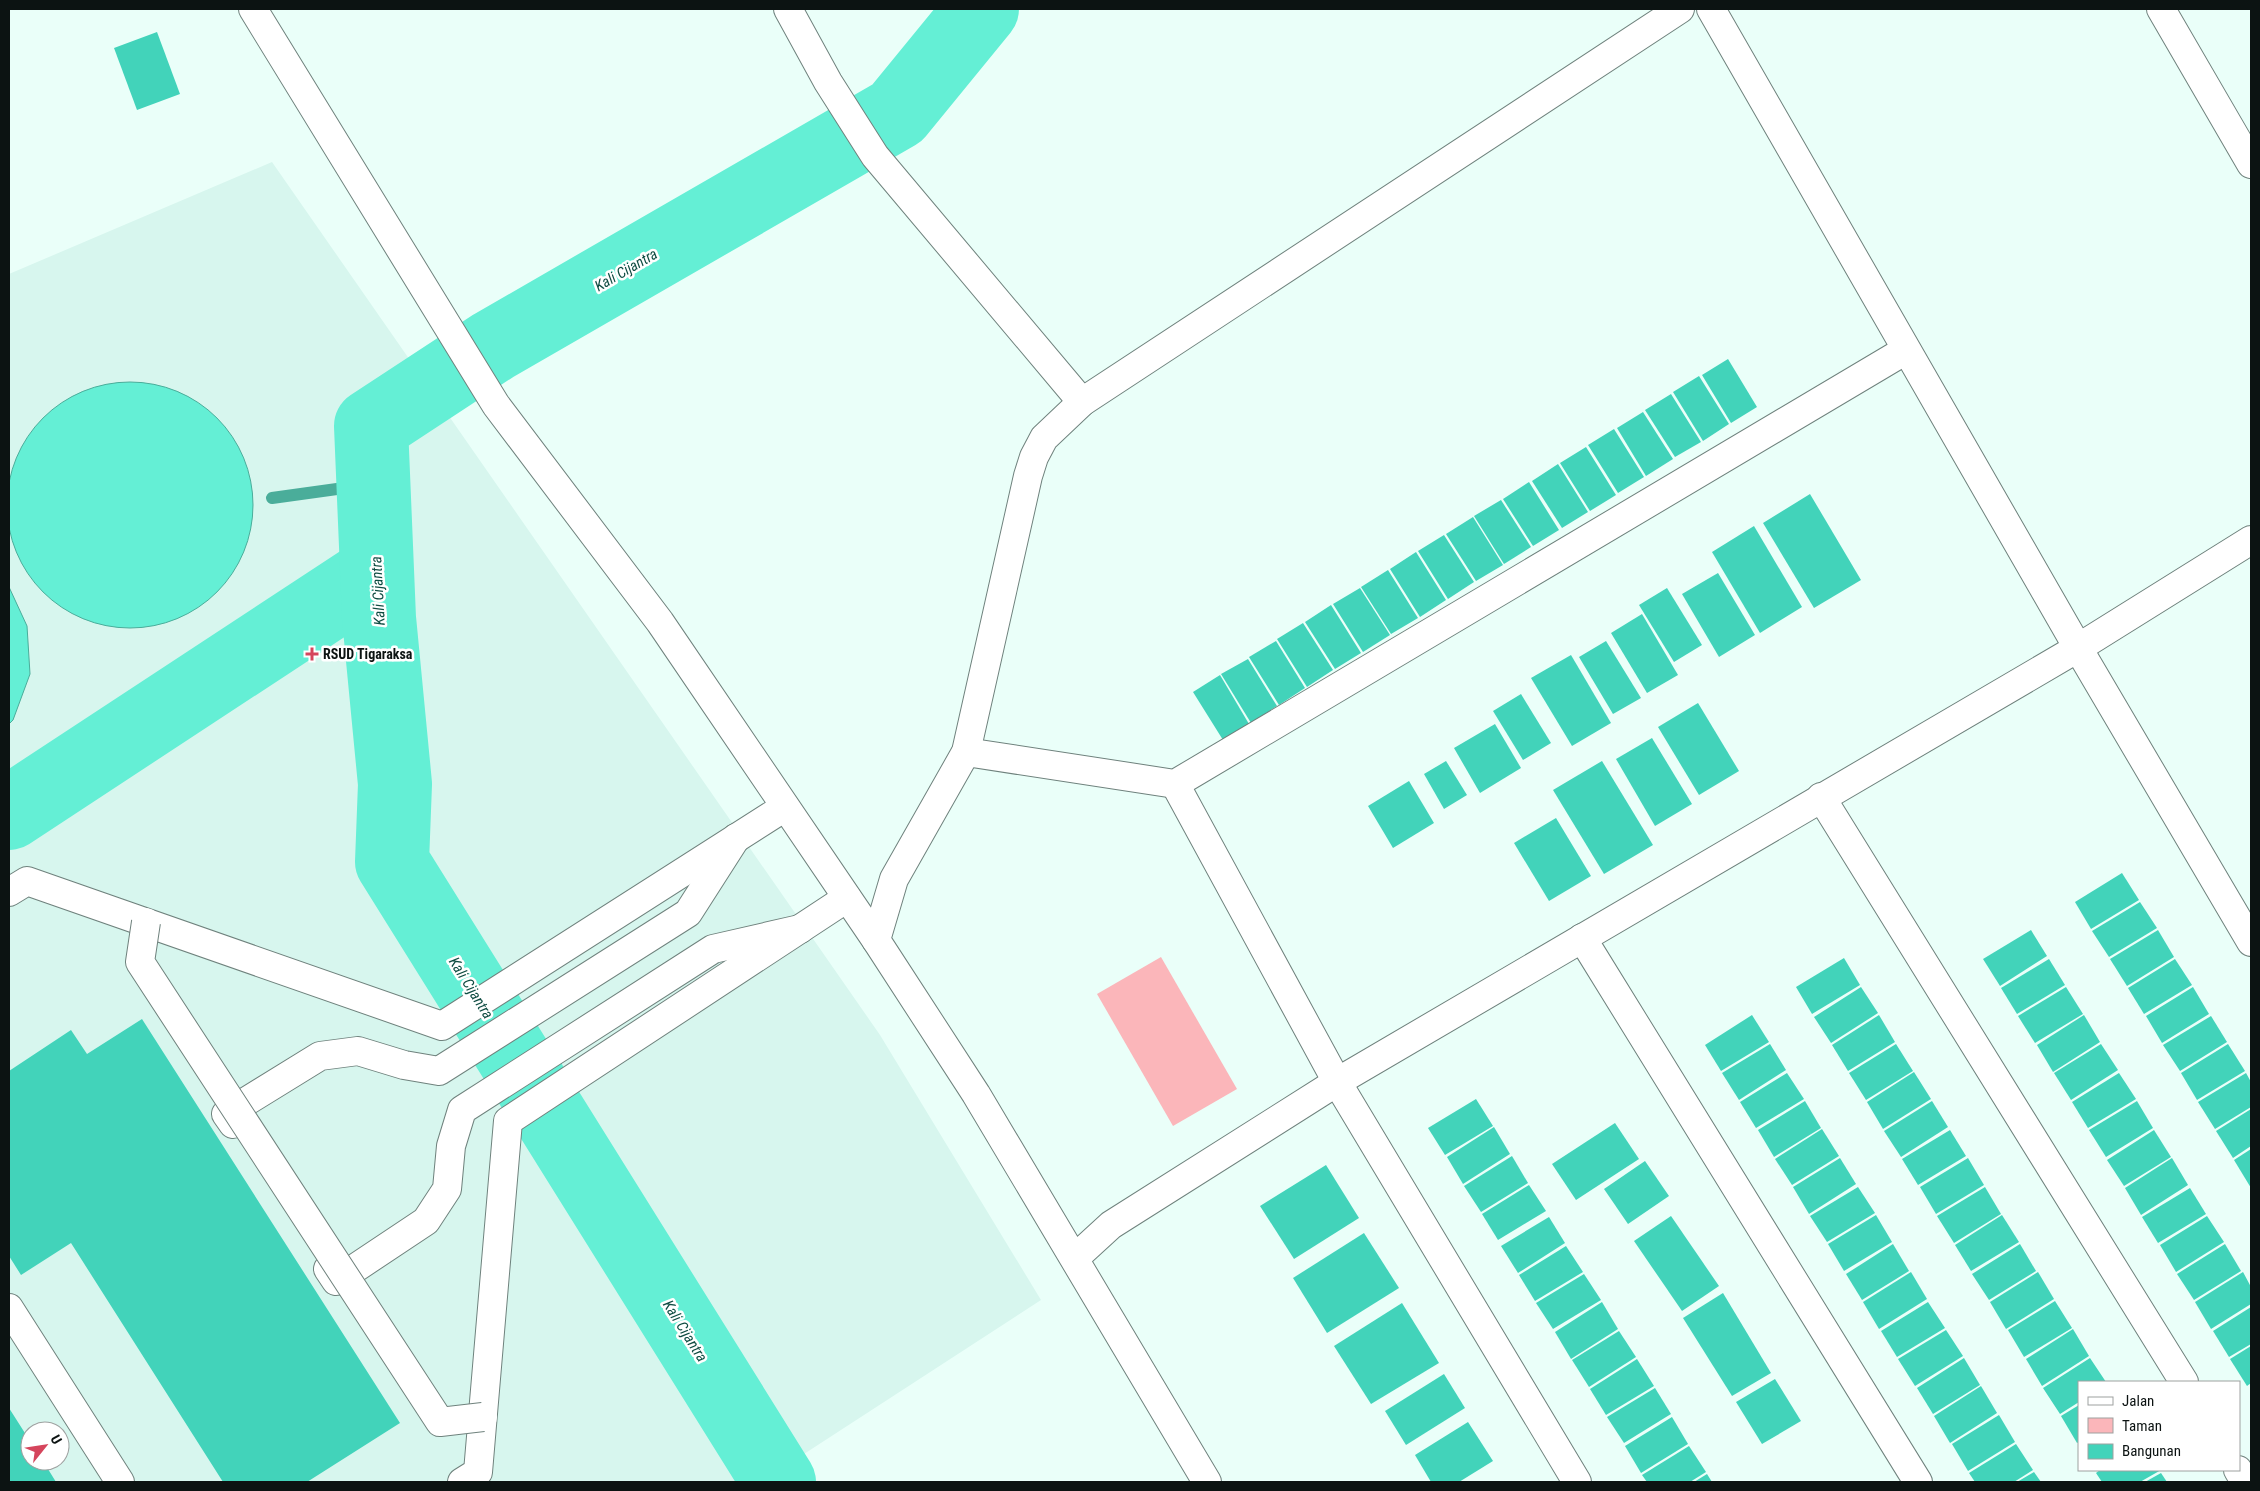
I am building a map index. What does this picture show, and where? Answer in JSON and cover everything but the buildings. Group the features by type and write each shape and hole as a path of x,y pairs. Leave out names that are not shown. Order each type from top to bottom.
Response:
{"street":[{"path":"253,9 496,405 660,622 848,898 976,1094 1207,1482"},
{"path":"788,9 828,82 875,156 1082,402"},
{"path":"876,940 894,879 966,752 1028,476 1034,457 1044,438 1082,402 1680,9"},
{"path":"1711,9 2078,648 2251,942"},
{"path":"2161,9 2251,164"},
{"path":"966,752 1175,784 1906,350"},
{"path":"1075,1258 1112,1225 1337,1082 2078,648 2251,540"},
{"path":"1175,784 1337,1082 1577,1482"},
{"path":"1821,797 2183,1381"},
{"path":"9,892 27,881 442,1026 785,807"},
{"path":"736,838 688,913 439,1071 404,1065 358,1050 320,1056 226,1114 336,1281 426,1221 447,1189 451,1146 462,1110 713,949 800,929"},
{"path":"462,1482 478,1472 508,1121 848,898"},
{"path":"146,922 140,962 440,1422 483,1417"},
{"path":"1582,938 1918,1482"},
{"path":"9,1308 120,1482"},
{"path":"2239,1471 2246,1482"}],"shaded area":[{"name":"RSUD Tigaraksa","path":"272,162 880,1035 1041,1300 761,1482 9,1482 9,274"},
{"path":"130,382 154,385 177,392 198,403 217,418 232,437 243,458 250,481 253,505 250,529 243,552 232,573 217,592 198,607 177,618 154,625 130,628 106,625 83,618 62,607 43,592 28,573 17,552 10,529 7,505 10,481 17,458 28,437 43,418 62,403 83,392 106,385"},
{"path":"9,587 27,626 30,674 13,720 9,724"}],"green space":[{"path":"1161,957 1237,1089 1173,1126 1097,994"}],"waterway":[{"name":"Kali Cijantra","path":"779,1482 392,862 395,784 379,618 371,426 493,346 897,113 982,9"},
{"path":"272,498 373,484"},
{"path":"9,813 376,572"}],"place":[{"name":"RSUD Tigaraksa","path":"312,654"}]}
